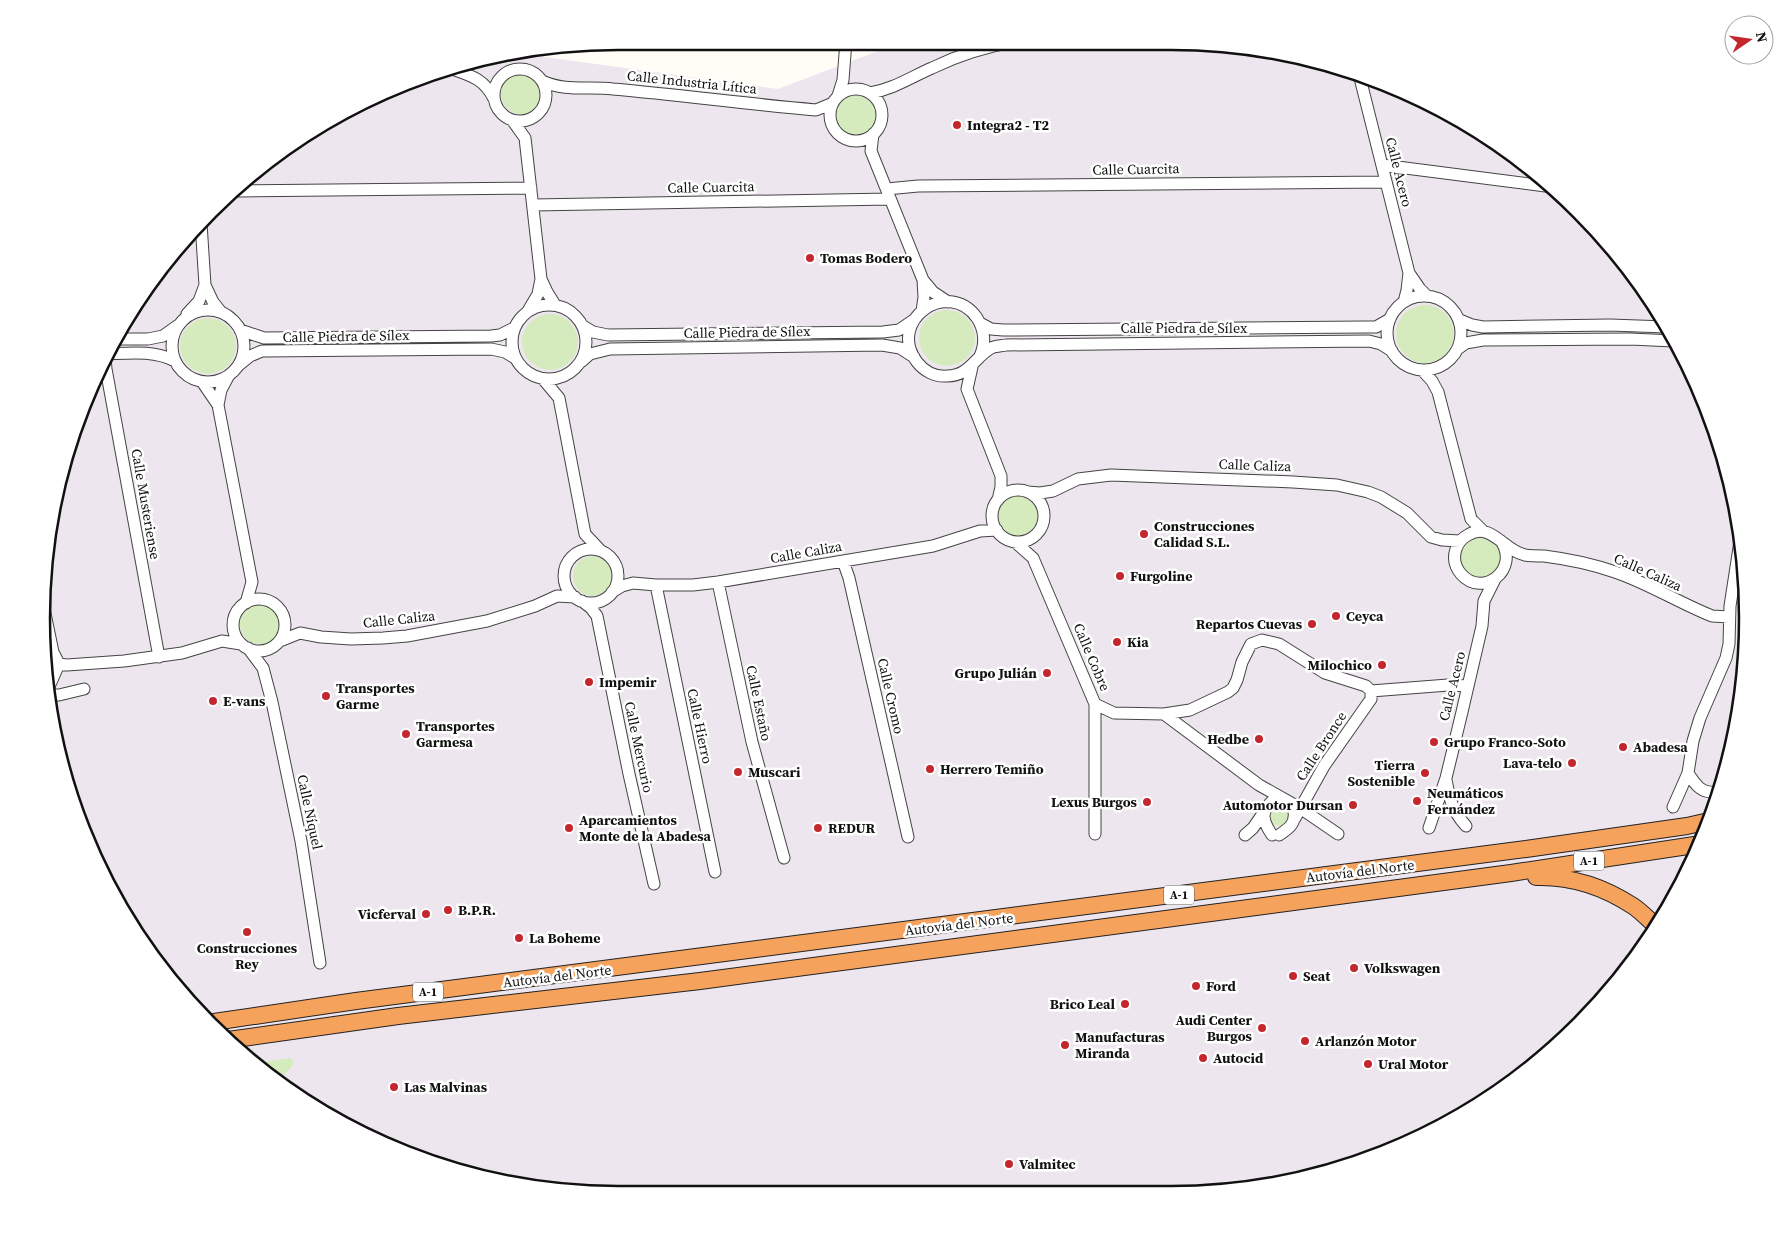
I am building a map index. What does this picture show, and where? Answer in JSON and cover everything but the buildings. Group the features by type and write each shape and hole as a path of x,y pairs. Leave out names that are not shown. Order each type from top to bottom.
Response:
{"highway":[{"name":"Autovía del Norte","path":"217,1021 1526,849 1701,823"},
{"name":"Autovía del Norte","path":"236,1039 408,1015 700,981 1477,877 1691,845"},
{"path":"1477,877 1556,876 1590,884 1635,907 1651,921"}],"street":[{"path":"832,124 830,112 844,80 846,50"},
{"path":"835,99 848,90 856,89 870,93 894,88 948,60 980,50"},
{"path":"845,59 849,76 856,89"},
{"path":"481,80 502,76 512,70 522,69 534,73 542,81 545,90 541,110 525,120 512,120"},
{"path":"460,72 481,80 489,89 501,113 512,120 525,138"},
{"path":"494,99 495,86 502,76"},
{"name":"Calle Industria Lítica","path":"542,81 554,87 604,88 816,110 835,99"},
{"name":"Calle Acero","path":"1361,83 1409,273 1426,295"},
{"path":"544,102 552,94 565,88"},
{"path":"894,88 885,100 879,127 874,134 871,151 923,280 933,292 948,302"},
{"path":"870,93 878,101 882,115"},
{"path":"816,110 832,124 841,136 855,141 871,151"},
{"path":"534,116 525,138 541,279 538,294 528,311 514,328 512,348 515,358 527,371 543,379 559,398 585,534 590,542 610,556 624,576 633,583"},
{"path":"855,141 874,134"},
{"path":"1382,165 1540,186"},
{"name":"Calle Cuarcita","path":"533,205 888,194 918,186 1386,182"},
{"path":"243,191 531,188"},
{"path":"123,340 148,340 164,336 177,326 199,301 204,285 201,232"},
{"name":"Calle Acero","path":"1404,302 1409,273"},
{"path":"541,279 555,305"},
{"path":"923,280 924,297 909,336 909,344 914,357 927,371 946,376 967,389 1001,476 998,500 992,514 980,531"},
{"path":"204,285 221,312"},
{"path":"1426,295 1436,297 1445,302 1454,311 1460,320 1462,331 1459,348 1454,356 1446,363 1434,369 1422,370 1405,365 1392,351 1387,338 1387,330 1395,309 1414,297 1426,295"},
{"path":"918,315 936,303 958,303 967,308 980,323 984,343 975,362 967,389"},
{"path":"528,311 546,304 555,305 572,312 583,326 586,350 581,362 570,373 559,398"},
{"path":"177,326 172,339 172,354 179,370 188,377 203,383 216,382 229,375 239,365 244,352 243,338 237,324 227,315 214,309 200,310 186,315"},
{"name":"Calle Piedra de Sílex","path":"583,326 593,332 608,335 883,332 899,330 918,315"},
{"name":"Calle Piedra de Sílex","path":"980,323 991,329 1003,330 1173,329 1376,327 1390,319"},
{"path":"1460,320 1483,327 1610,325 1658,327"},
{"name":"Calle Piedra de Sílex","path":"240,330 264,338 491,336 514,328"},
{"path":"1459,348 1466,343 1483,340 1630,339 1666,341"},
{"name":"Calle Piedra de Sílex","path":"975,362 992,347 1006,345 1369,342 1381,344 1392,351"},
{"name":"Calle Piedra de Sílex","path":"581,362 590,354 610,349 804,346 882,345 900,348 914,357"},
{"name":"Calle Piedra de Sílex","path":"239,365 250,356 262,352 491,349 505,352 515,358"},
{"path":"115,355 152,353 175,361"},
{"path":"946,376 959,374 975,362"},
{"path":"1438,392 1440,379 1446,363"},
{"path":"1422,370 1432,380 1438,392 1471,519 1484,531"},
{"name":"Calle Musteriense","path":"107,372 159,657"},
{"path":"543,379 552,379 570,373"},
{"path":"229,375 221,390 218,405 252,582 246,603"},
{"path":"203,383 218,405"},
{"name":"Calle Caliza","path":"1023,491 1040,493 1053,491 1078,479 1111,475 1337,485 1382,497 1407,514 1431,537 1442,540 1461,540"},
{"path":"1001,476 1009,484 1039,500 1044,513"},
{"path":"998,500 1005,494 1023,491"},
{"path":"992,514 994,525 1003,537 1015,542 1028,540 1036,535 1043,525 1044,513 1053,491"},
{"path":"1471,519 1456,549 1455,561 1459,572 1469,580 1484,601"},
{"name":"Calle Caliza","path":"610,594 622,586 633,583 656,585 718,582 932,546 980,531 997,530"},
{"path":"1461,540 1472,532 1484,531 1493,534 1501,541 1506,552 1505,565 1502,572 1495,579 1480,583 1469,580"},
{"path":"557,596 570,560 582,544 585,534"},
{"path":"1033,558 1036,535"},
{"name":"Calle Caliza","path":"1442,540 1455,561"},
{"name":"Calle Caliza","path":"1501,541 1510,549 1524,555 1566,560 1608,570 1712,616 1729,617"},
{"name":"Calle Cobre","path":"1015,542 1033,558 1095,704 1095,834"},
{"path":"576,553 588,549 600,550"},
{"path":"1505,565 1524,555"},
{"name":"Calle Cromo","path":"843,561 849,578 908,837"},
{"path":"565,574 568,589 591,608 596,616 617,583 616,566"},
{"path":"1673,807 1688,773 1693,741 1700,718 1726,658 1729,644 1729,617 1736,566"},
{"name":"Calle Acero","path":"1429,828 1446,778 1482,626 1484,601 1495,579"},
{"path":"252,582 266,600 276,606 300,633"},
{"name":"Calle Estaño","path":"718,582 752,742 784,858"},
{"name":"Calle Hierro","path":"656,585 715,872"},
{"path":"579,599 596,602 610,594"},
{"name":"Calle Caliza","path":"279,642 300,633 321,637 351,639 407,636 487,621 535,606 557,596 579,599"},
{"path":"222,641 234,623 239,609 246,603 256,599 266,600"},
{"path":"263,668 267,656 279,642 285,629 283,616"},
{"name":"Calle Mercurio","path":"596,616 654,884"},
{"path":"234,623 235,634 244,646"},
{"path":"51,640 53,652 59,664"},
{"path":"1095,704 1114,713 1164,714 1190,710 1228,692 1232,688 1251,644 1262,640 1269,640 1279,644 1325,673 1366,686 1371,691 1448,685 1468,686"},
{"path":"59,664 84,664 159,657 184,653 222,641 256,651 264,651 279,642"},
{"name":"Calle Níquel","path":"244,646 263,668 272,702 301,841 320,963"},
{"path":"53,677 59,664"},
{"path":"56,695 84,689"},
{"name":"Calle Bronce","path":"1265,809 1264,822 1275,835 1290,828 1324,766 1371,699 1371,691"},
{"path":"1189,732 1187,722 1190,710"},
{"path":"1164,714 1259,785 1286,800 1298,813 1338,834"},
{"path":"1688,773 1699,788 1704,792 1712,792"},
{"name":"Calle Acero","path":"1446,778 1451,805 1456,815 1466,826"},
{"path":"1259,785 1266,796 1265,809"},
{"path":"1244,835 1253,828 1274,799 1286,800"}],"shaded area":[{"path":"880,50 1208,51 1282,61 1354,80 1388,93 1455,126 1517,167 1546,191 1573,216 1622,272 1663,334 1680,367 1696,401 1720,471 1728,507 1738,581 1738,655 1734,692 1720,765 1709,801 1696,835 1663,902 1622,964 1598,993 1573,1020 1517,1069 1455,1110 1388,1143 1318,1167 1245,1181 1171,1186 581,1185 507,1175 471,1167 401,1143 334,1110 272,1069 243,1045 216,1020 167,964 126,902 93,835 80,801 61,729 51,655 51,581 61,507 69,471 93,401 126,334 146,302 167,272 216,216 272,167 334,126 401,93 435,80 471,69 538,56 778,89"}],"green space":[{"path":"525,74 532,77 538,83 541,94 540,102 532,111 525,114 517,114 510,111 502,102 501,90 504,83 513,75"},
{"path":"856,95 870,101 876,115 870,129 856,135 842,129 836,115 842,101"},
{"path":"1425,305 1436,307 1449,318 1454,334 1452,345 1441,358 1425,363 1414,361 1401,350 1396,334 1398,323 1409,310"},
{"path":"941,310 953,310 963,314 971,322 975,338 971,354 963,362 953,366 941,366 931,362 923,354 919,344 919,332 923,322 931,314"},
{"path":"544,314 556,314 566,318 574,326 578,342 574,358 566,366 556,370 544,370 534,366 526,358 522,348 522,336 526,326 534,318"},
{"path":"208,318 219,320 228,326 234,335 236,346 234,357 228,366 219,372 208,374 197,372 188,366 182,357 180,346 182,335 188,326 197,320"},
{"path":"1022,496 1029,499 1035,505 1038,516 1037,524 1029,533 1022,536 1014,536 1007,533 999,524 998,512 1001,505 1010,497"},
{"path":"1480,537 1494,543 1500,557 1494,571 1480,577 1466,571 1460,557 1466,543"},
{"path":"589,556 597,556 604,559 610,565 613,576 610,587 604,593 597,596 589,596 582,593 576,587 573,580 573,572 576,565 582,559"},
{"path":"264,604 271,607 277,613 280,624 279,632 271,641 264,644 256,644 249,641 241,632 240,620 243,613 252,605"},
{"path":"1280,804 1288,807 1291,815 1288,823 1280,826 1272,823 1269,815 1272,807"},
{"path":"290,1058 293,1061 293,1065 283,1077 263,1062"}],"place":[{"name":"Integra2 - T2","path":"957,125"},
{"name":"Tomas Bodero","path":"810,258"},
{"name":"Construcciones Calidad S.L.","path":"1144,534"},
{"name":"Furgoline","path":"1120,576"},
{"name":"Ceyca","path":"1336,616"},
{"name":"Repartos Cuevas","path":"1312,624"},
{"name":"Kia","path":"1117,642"},
{"name":"Milochico","path":"1382,665"},
{"name":"Grupo Julián","path":"1047,673"},
{"name":"Impemir","path":"589,682"},
{"name":"Transportes Garme","path":"326,696"},
{"name":"E-vans","path":"213,701"},
{"name":"Transportes Garmesa","path":"406,734"},
{"name":"Hedbe","path":"1259,739"},
{"name":"Grupo Franco-Soto","path":"1434,742"},
{"name":"Abadesa","path":"1623,747"},
{"name":"Lava-telo","path":"1572,763"},
{"name":"Herrero Temiño","path":"930,769"},
{"name":"Muscari","path":"738,772"},
{"name":"Tierra Sostenible","path":"1425,773"},
{"name":"Neumáticos Fernández","path":"1417,801"},
{"name":"Lexus Burgos","path":"1147,802"},
{"name":"Automotor Dursan","path":"1353,805"},
{"name":"Aparcamientos Monte de la Abadesa","path":"569,828"},
{"name":"REDUR","path":"818,828"},
{"name":"B.P.R.","path":"448,910"},
{"name":"Vicferval","path":"426,914"},
{"name":"Construcciones Rey","path":"247,932"},
{"name":"La Boheme","path":"519,938"},
{"name":"Volkswagen","path":"1354,968"},
{"name":"Seat","path":"1293,976"},
{"name":"Ford","path":"1196,986"},
{"name":"Brico Leal","path":"1125,1004"},
{"name":"Audi Center Burgos","path":"1262,1028"},
{"name":"Arlanzón Motor","path":"1305,1041"},
{"name":"Manufacturas Miranda","path":"1065,1045"},
{"name":"Autocid","path":"1203,1058"},
{"name":"Ural Motor","path":"1368,1064"},
{"name":"Las Malvinas","path":"394,1087"},
{"name":"Valmitec","path":"1009,1164"}]}
